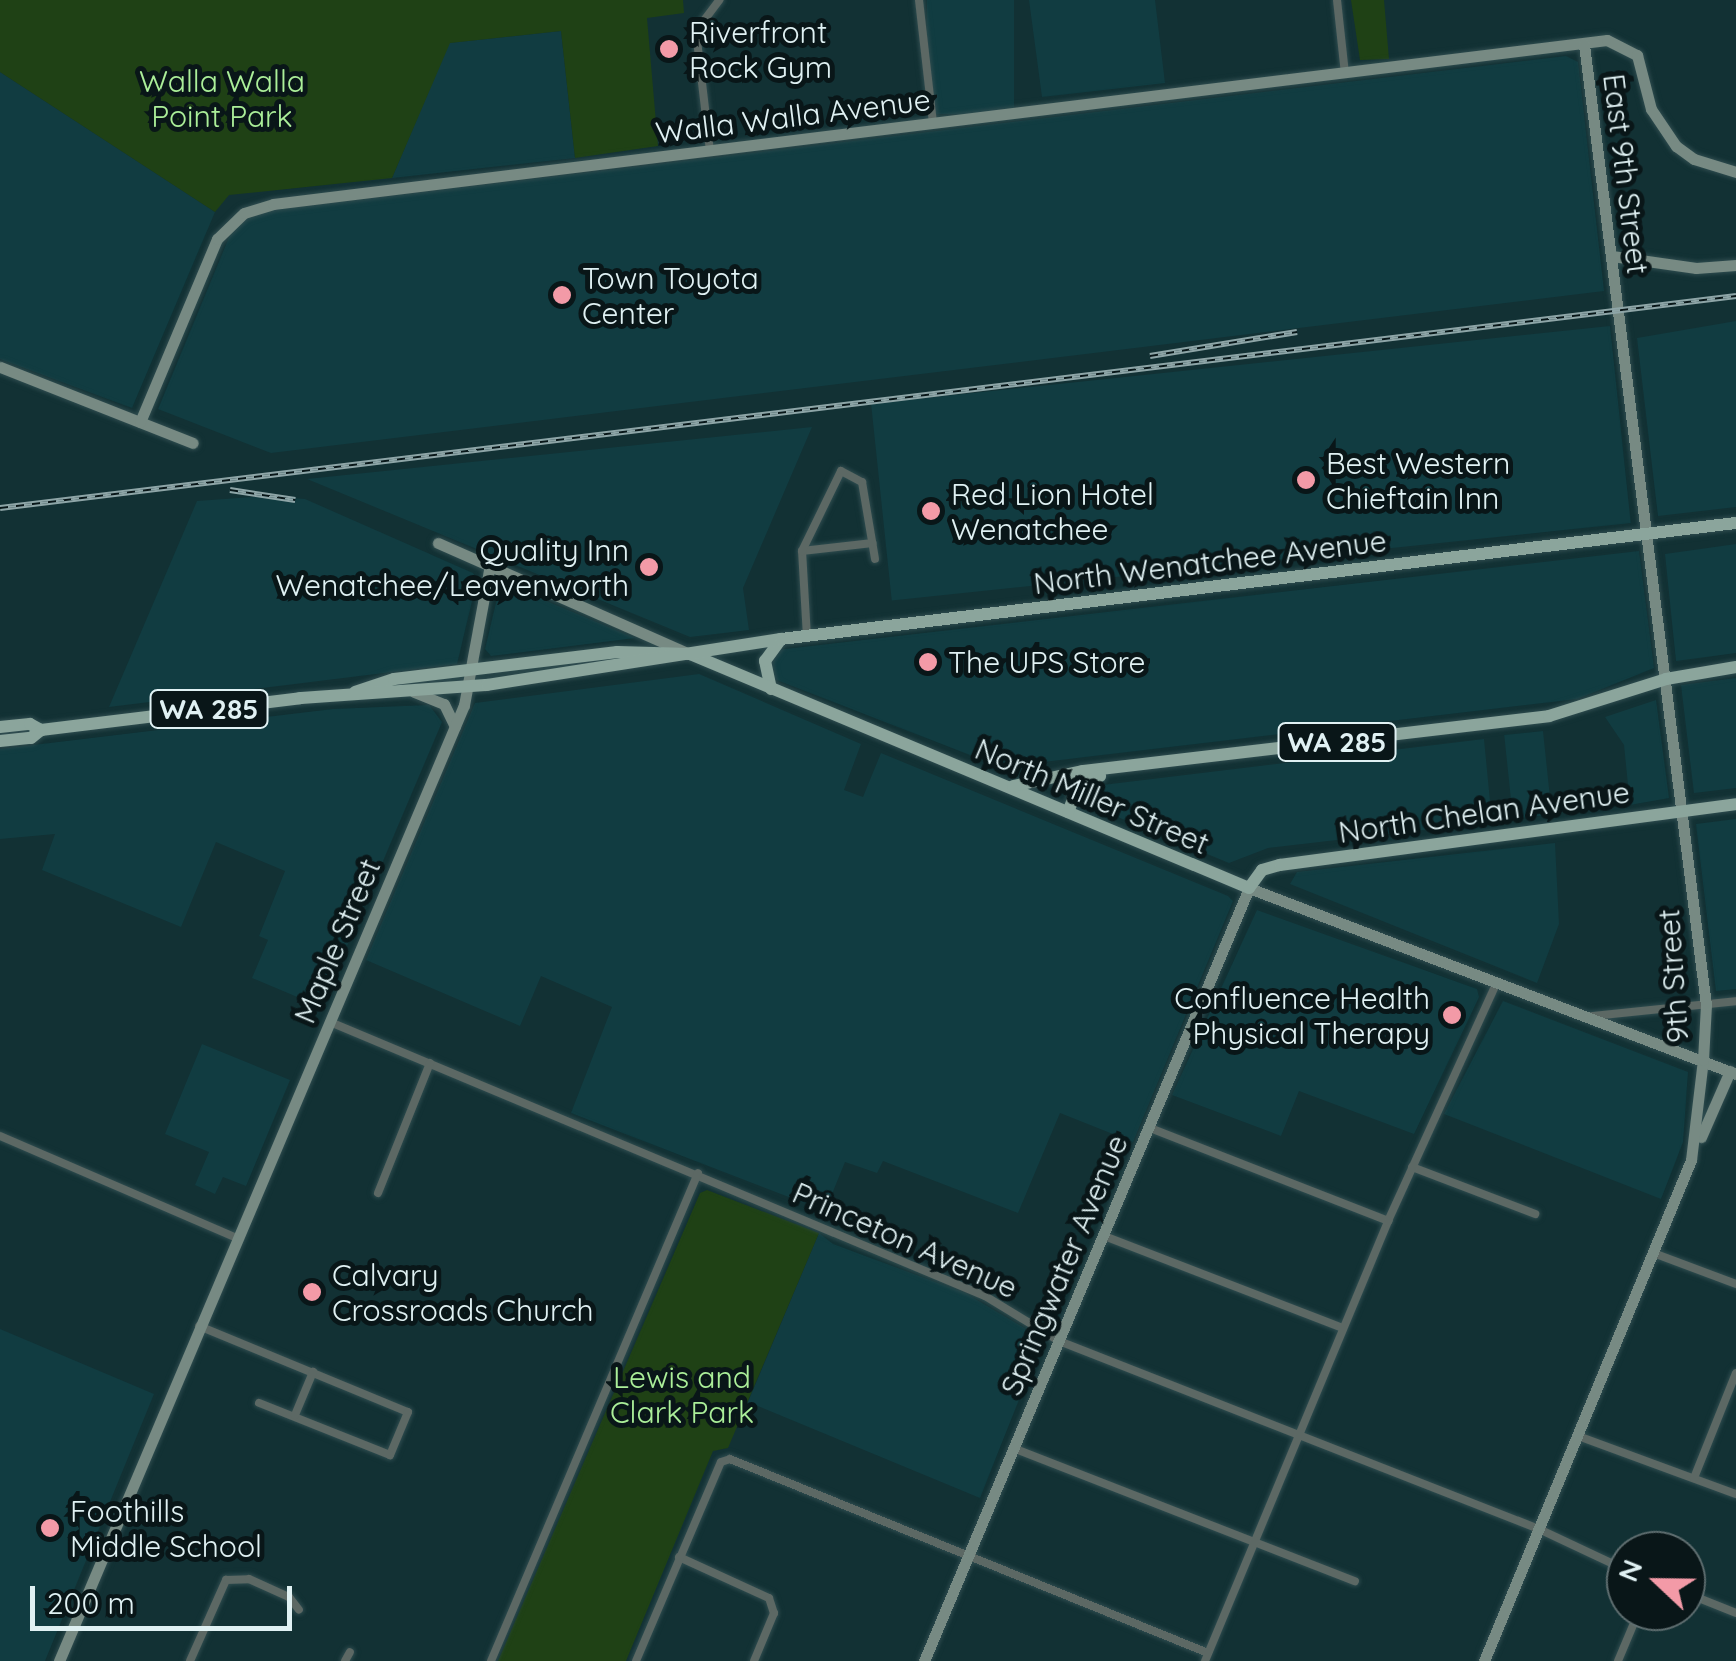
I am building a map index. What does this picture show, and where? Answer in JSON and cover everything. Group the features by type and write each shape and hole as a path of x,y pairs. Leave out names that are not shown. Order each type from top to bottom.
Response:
{"main road":[{"name":"North Wenatchee Avenue","path":"0,741 31,738 40,730 353,693 414,692 471,678 655,648 690,654 781,639 1736,523"},
{"path":"771,688 765,661 781,639"},
{"name":"North Miller Street","path":"690,654 1248,888"},
{"name":"WA 285","path":"1005,786 1118,768 1549,716 1666,679 1736,667"},
{"name":"North Wenatchee Avenue","path":"353,693 394,679 471,678"},
{"name":"North Wenatchee Avenue","path":"0,728 30,724 40,730"},
{"name":"WA 285","path":"1068,812 1084,780 1118,768"},
{"name":"North Chelan Avenue","path":"1248,888 1262,870 1280,865 1736,804"}],"street":[{"path":"710,151 696,32 719,0"},
{"path":"919,0 934,124"},
{"path":"1338,0 1345,74"},
{"name":"Walla Walla Avenue","path":"140,422 218,239 244,213 710,151 1616,41 1632,49 1642,63 1651,109 1669,138 1694,159 1736,172"},
{"name":"East 9th Street","path":"1584,44 1619,311"},
{"path":"1612,256 1696,268 1736,264"},
{"name":"9th Street","path":"1484,1661 1691,1160 1703,1060 1706,1005 1619,311"},
{"path":"0,366 193,443"},
{"path":"807,636 802,551 840,471 862,482 874,559"},
{"name":"North Miller Street","path":"438,543 650,633 690,654"},
{"path":"802,551 873,544"},
{"name":"Maple Street","path":"59,1661 235,1238 456,727 471,678 490,564"},
{"path":"414,692 444,704 456,727"},
{"name":"North Miller Street","path":"1248,888 1733,1072"},
{"name":"Springwater Avenue","path":"924,1661 1248,888"},
{"path":"636,1661 721,1462 730,1459 1206,1657 1388,1221 1498,982"},
{"path":"1587,1016 1736,1001"},
{"name":"Princeton Avenue","path":"330,1022 985,1296 1058,1341 1539,1529 1606,1561"},
{"path":"378,1193 430,1063"},
{"path":"1691,1160 1733,1072"},
{"path":"1150,1128 1388,1221"},
{"path":"0,1136 235,1238"},
{"path":"1412,1167 1535,1214"},
{"path":"491,1661 698,1174"},
{"path":"1104,1236 1343,1328"},
{"path":"1653,1253 1736,1284"},
{"path":"198,1326 408,1412 390,1455 259,1403"},
{"path":"295,1415 313,1372"},
{"path":"1694,1478 1736,1373"},
{"path":"1578,1436 1736,1494"},
{"path":"1014,1448 1355,1581"},
{"path":"680,1557 769,1598 774,1613 754,1661"},
{"path":"190,1661 226,1580 248,1579 290,1596 299,1610"},
{"path":"1706,1601 1736,1612"},
{"path":"1618,1661 1631,1631"},
{"path":"345,1661 350,1652"}],"shaded area":[{"path":"927,0 1014,0 1014,114 927,114"},
{"path":"1029,0 1155,0 1165,83 1042,97"},
{"path":"561,31 575,158 392,178 449,43"},
{"path":"1566,56 1578,62 1604,291 271,453 158,409 230,235 247,213"},
{"path":"0,72 215,212 132,408 0,359"},
{"path":"1736,321 1736,507 1658,516 1637,338"},
{"path":"1610,326 1631,523 892,601 871,404"},
{"path":"812,427 743,588 749,630 690,637 307,479"},
{"path":"265,496 305,499 473,573 477,580 457,664 109,707 197,501"},
{"path":"1736,544 1736,653 1676,661 1665,554"},
{"path":"1639,551 1654,668 1577,699 1001,767 769,677 776,650"},
{"path":"501,582 635,638 491,656 485,649"},
{"path":"699,674 861,744 844,790 863,797 881,753 1233,901 1133,1142 1060,1113 1018,1213 883,1161 877,1173 845,1162 825,1211 571,1113 612,1007 541,976 520,1026 366,960 475,703"},
{"path":"1736,678 1736,788 1694,793 1681,685"},
{"path":"1656,700 1669,798 1630,805 1624,745 1605,717"},
{"path":"429,705 442,722 321,1007 252,978 268,940 259,936 285,871 216,842 181,927 42,870 55,834 0,839 0,749 333,709"},
{"path":"1543,731 1552,815 1513,819 1504,735"},
{"path":"1484,739 1492,822 1268,848 1229,863 1079,801 1086,787"},
{"path":"1736,819 1736,989 1716,991 1696,824"},
{"path":"1555,843 1559,924 1537,983 1290,884 1297,872"},
{"path":"1257,910 1477,989 1479,997 1414,1134 1299,1091 1281,1136 1172,1095"},
{"path":"1503,1001 1688,1072 1683,1142 1661,1199 1444,1114"},
{"path":"202,1044 290,1080 246,1186 223,1177 215,1194 195,1185 209,1152 165,1134"},
{"path":"819,1233 833,1244 965,1293 1043,1339 980,1498 748,1402"},
{"name":"Foothills Middle School","path":"0,1329 154,1394 45,1661 0,1661"}],"green space":[{"name":"Walla Walla Point Park","path":"0,0 683,0 684,13 647,18 658,146 575,158 561,31 450,43 392,178 229,195 215,212 0,72"},
{"path":"1351,0 1384,0 1389,59 1360,60"},
{"name":"Lewis and Clark Park","path":"707,1190 819,1233 728,1448 713,1451 626,1661 498,1661 700,1193"}],"railway":[{"path":"0,508 1736,296"},
{"path":"1150,356 1297,332"},
{"path":"230,490 295,500"}],"place":[{"name":"Riverfront Rock Gym","path":"669,49"},
{"name":"Town Toyota Center","path":"562,295"},
{"name":"Best Western Chieftain Inn","path":"1306,480"},
{"name":"Red Lion Hotel Wenatchee","path":"931,511"},
{"name":"Quality Inn Wenatchee/Leavenworth","path":"649,567"},
{"name":"The UPS Store","path":"928,662"},
{"name":"Confluence Health Physical Therapy","path":"1452,1015"},
{"name":"Calvary Crossroads Church","path":"312,1292"},
{"name":"Foothills Middle School","path":"50,1528"}]}
